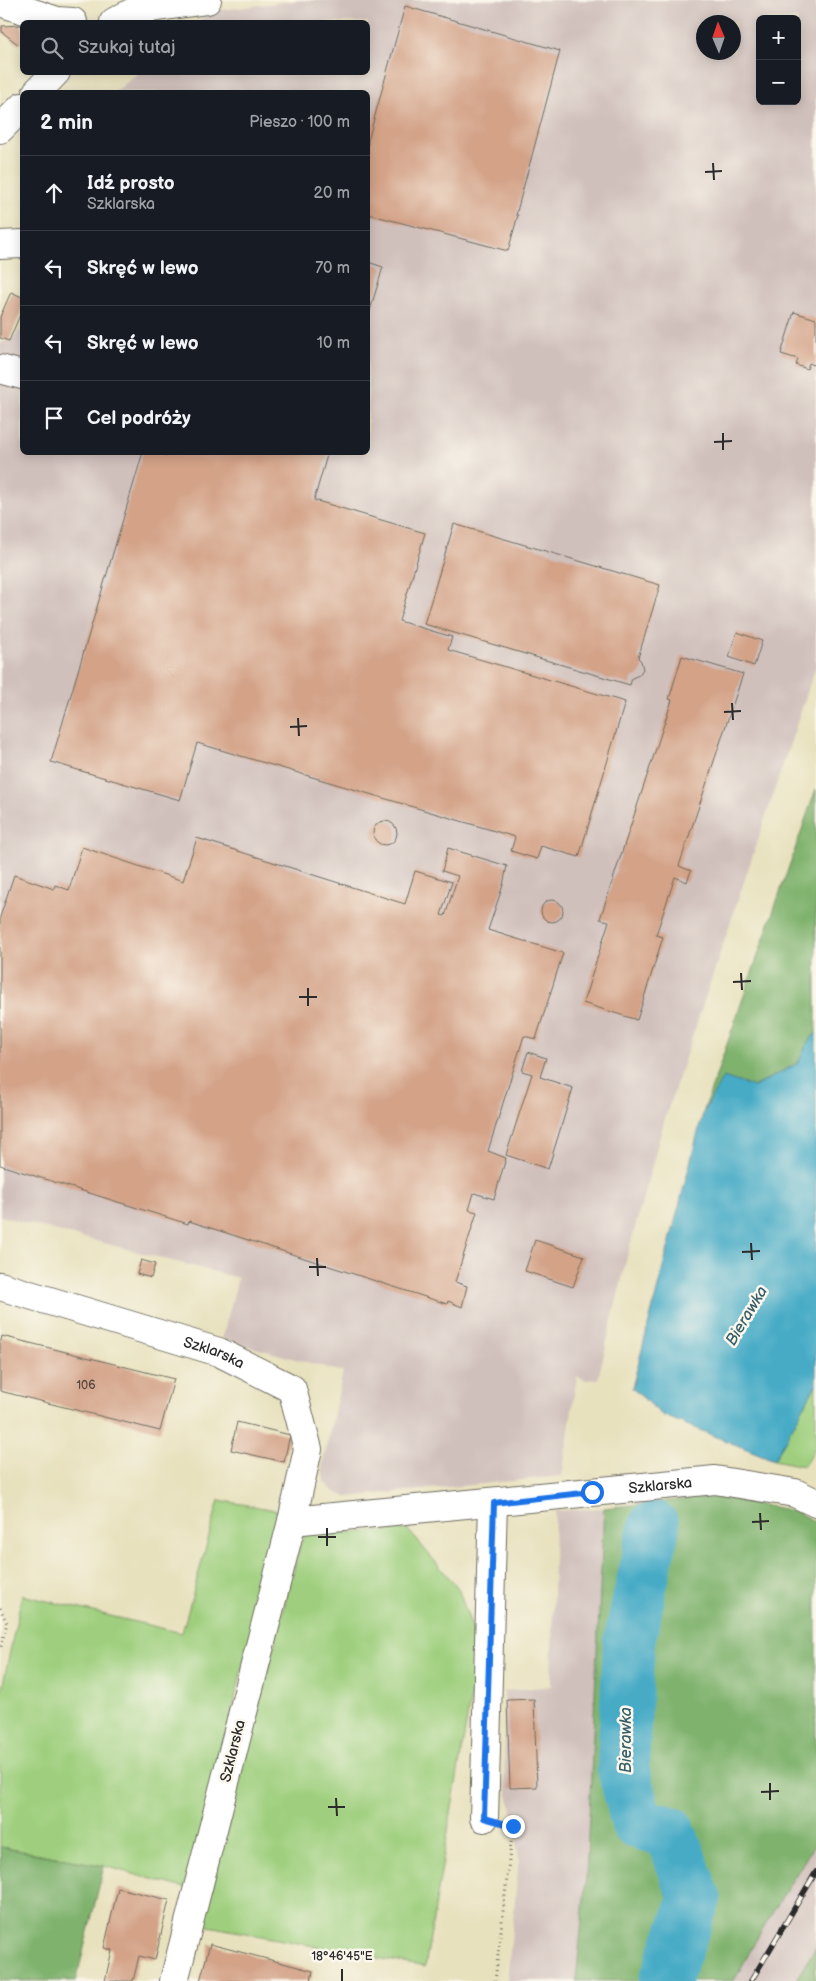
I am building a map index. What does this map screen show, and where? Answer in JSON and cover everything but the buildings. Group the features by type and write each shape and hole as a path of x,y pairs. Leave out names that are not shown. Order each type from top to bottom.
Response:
{"street":[{"path":"118,20 136,10 207,0"},
{"path":"0,2 55,20"},
{"path":"39,90 53,75"},
{"path":"0,130 20,109"},
{"path":"0,245 20,244"},
{"path":"0,369 20,375"},
{"name":"Szklarska","path":"0,1286 219,1352 292,1389 308,1449 292,1521 174,1981"},
{"name":"Szklarska","path":"292,1521 494,1503 715,1480 795,1493 816,1503"},
{"path":"484,1818 494,1503"}],"path":[{"path":"0,1608 7,1623 0,1650"},
{"path":"484,1818 513,1826 495,1981"}],"shaded area":[{"path":"302,0 816,0 816,666 665,1118 628,1253 598,1379 586,1380 577,1376 562,1476 347,1497 333,1491 324,1480 322,1467 343,1372 222,1339 238,1278 0,1216 0,344 12,339 20,329 20,455 370,455 370,90 117,90 136,75 370,75 370,20 201,20 212,11"},
{"path":"604,1508 586,1878 576,1981 507,1981 519,1859 511,1805 505,1784 504,1691 551,1686 555,1511"},
{"path":"816,1842 816,1947 795,1981 734,1981 760,1933"}],"green space":[{"path":"816,789 816,1033 808,1042 798,1063 703,1113"},
{"path":"816,1385 816,1447 804,1466 774,1460"},
{"path":"715,1496 794,1511 816,1522 816,1842 760,1933 734,1981 576,1981 586,1878 604,1508"},
{"path":"219,1500 281,1511 188,1889 104,1866 0,1847 0,1698 22,1595 182,1633"},
{"path":"408,1530 458,1588 479,1648 425,1967 203,1925 300,1545 305,1534"},
{"path":"0,1847 104,1866 76,1981 0,1981"},
{"path":"816,1947 816,1981 795,1981"}],"water":[{"path":"816,1033 816,1385 774,1460 662,1415 632,1388 703,1113 723,1077 754,1087 798,1063 808,1042"}],"waterway":[{"name":"Bierawka","path":"654,1527 629,1643 623,1768 637,1823 670,1832 695,1898 665,1981"}],"railway":[{"path":"751,1981 816,1872"}],"route":[{"path":"513,1826 484,1818 494,1503 592,1492"}]}
